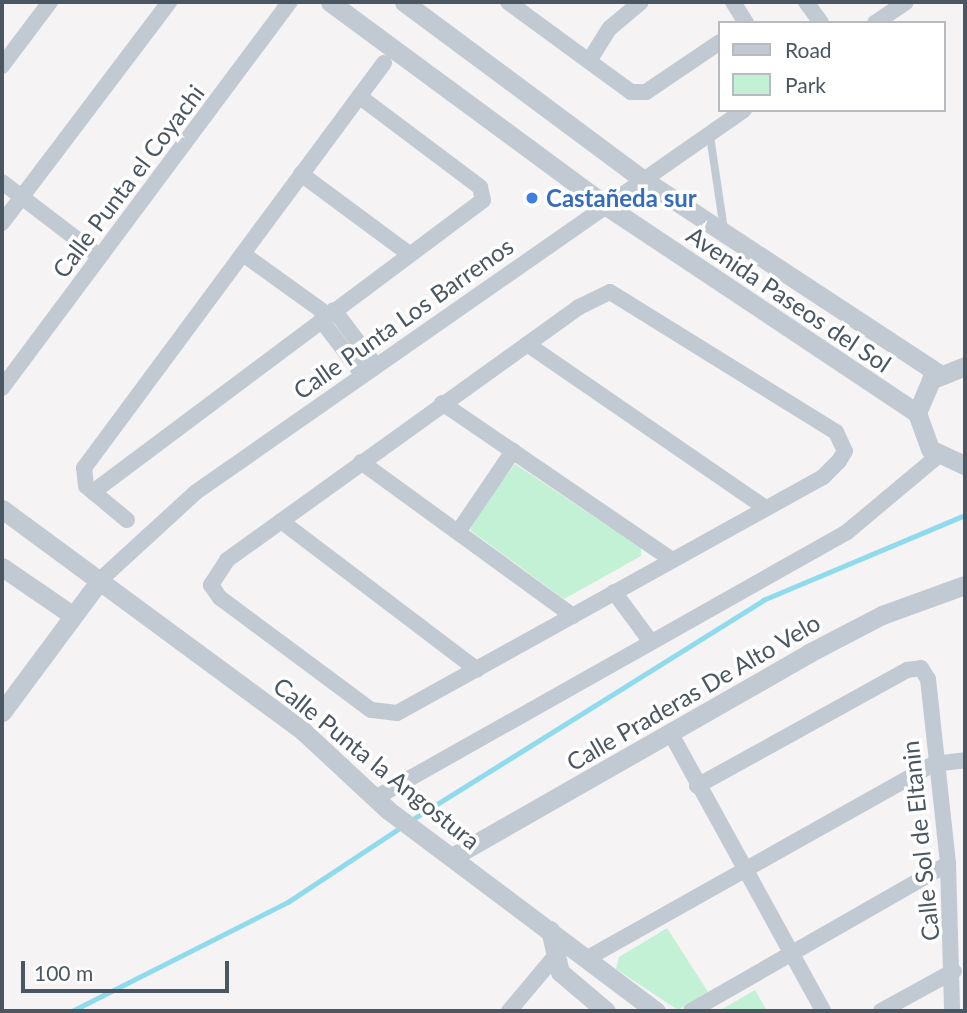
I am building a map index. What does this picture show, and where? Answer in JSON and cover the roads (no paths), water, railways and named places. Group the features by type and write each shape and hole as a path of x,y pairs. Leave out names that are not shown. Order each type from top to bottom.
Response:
{"street":[{"path":"2,66 50,2"},
{"path":"2,223 169,2"},
{"name":"Calle Punta el Coyachi","path":"2,388 290,2"},
{"name":"Avenida Paseos del Sol","path":"330,2 608,207 917,412"},
{"path":"404,2 644,180 939,374"},
{"path":"589,61 610,28 641,2"},
{"path":"733,2 745,21"},
{"path":"806,2 820,21"},
{"path":"879,21 906,2"},
{"path":"516,4 589,61 639,94 718,43"},
{"path":"127,520 93,492 84,468 384,63"},
{"path":"93,492 483,200 484,192 359,96"},
{"name":"Calle Punta Los Barrenos","path":"100,580 196,492 741,112"},
{"path":"301,174 409,254"},
{"path":"2,182 100,257"},
{"path":"243,254 327,315 370,370"},
{"path":"610,292 836,432 845,451 823,477 409,709 371,710 220,598 211,584 214,574 281,521 442,403 527,344 610,292"},
{"path":"527,344 766,508"},
{"path":"965,366 939,374 921,395 917,412 924,441 938,456 965,465"},
{"path":"442,403 672,560"},
{"path":"458,532 513,451"},
{"path":"382,804 651,642 847,532 938,456"},
{"path":"361,462 573,616"},
{"name":"Calle Punta la Angostura","path":"2,509 303,731 382,804 550,930 561,957"},
{"path":"281,521 477,670"},
{"path":"2,567 72,615"},
{"path":"2,712 100,580"},
{"name":"Calle Praderas De Alto Velo","path":"452,857 882,615 965,585"},
{"path":"614,592 651,642"},
{"name":"Calle Sol de Eltanin","path":"697,786 907,670 921,668 928,679 934,764 948,864 954,971 952,1011"},
{"path":"671,734 697,786 823,1011"},
{"path":"586,959 742,868 934,764 965,760"},
{"path":"691,1011 948,864"},
{"path":"561,957 586,959 656,1011"},
{"path":"509,1011 561,957"},
{"path":"561,957 606,1011"},
{"path":"881,1011 954,971"}],"lane":[{"path":"709,136 724,233"}],"waterway":[{"path":"410,821 763,600 965,515"},
{"path":"72,1011 288,902 403,826"}],"place":[{"name":"Castañeda sur","path":"532,198"}]}
